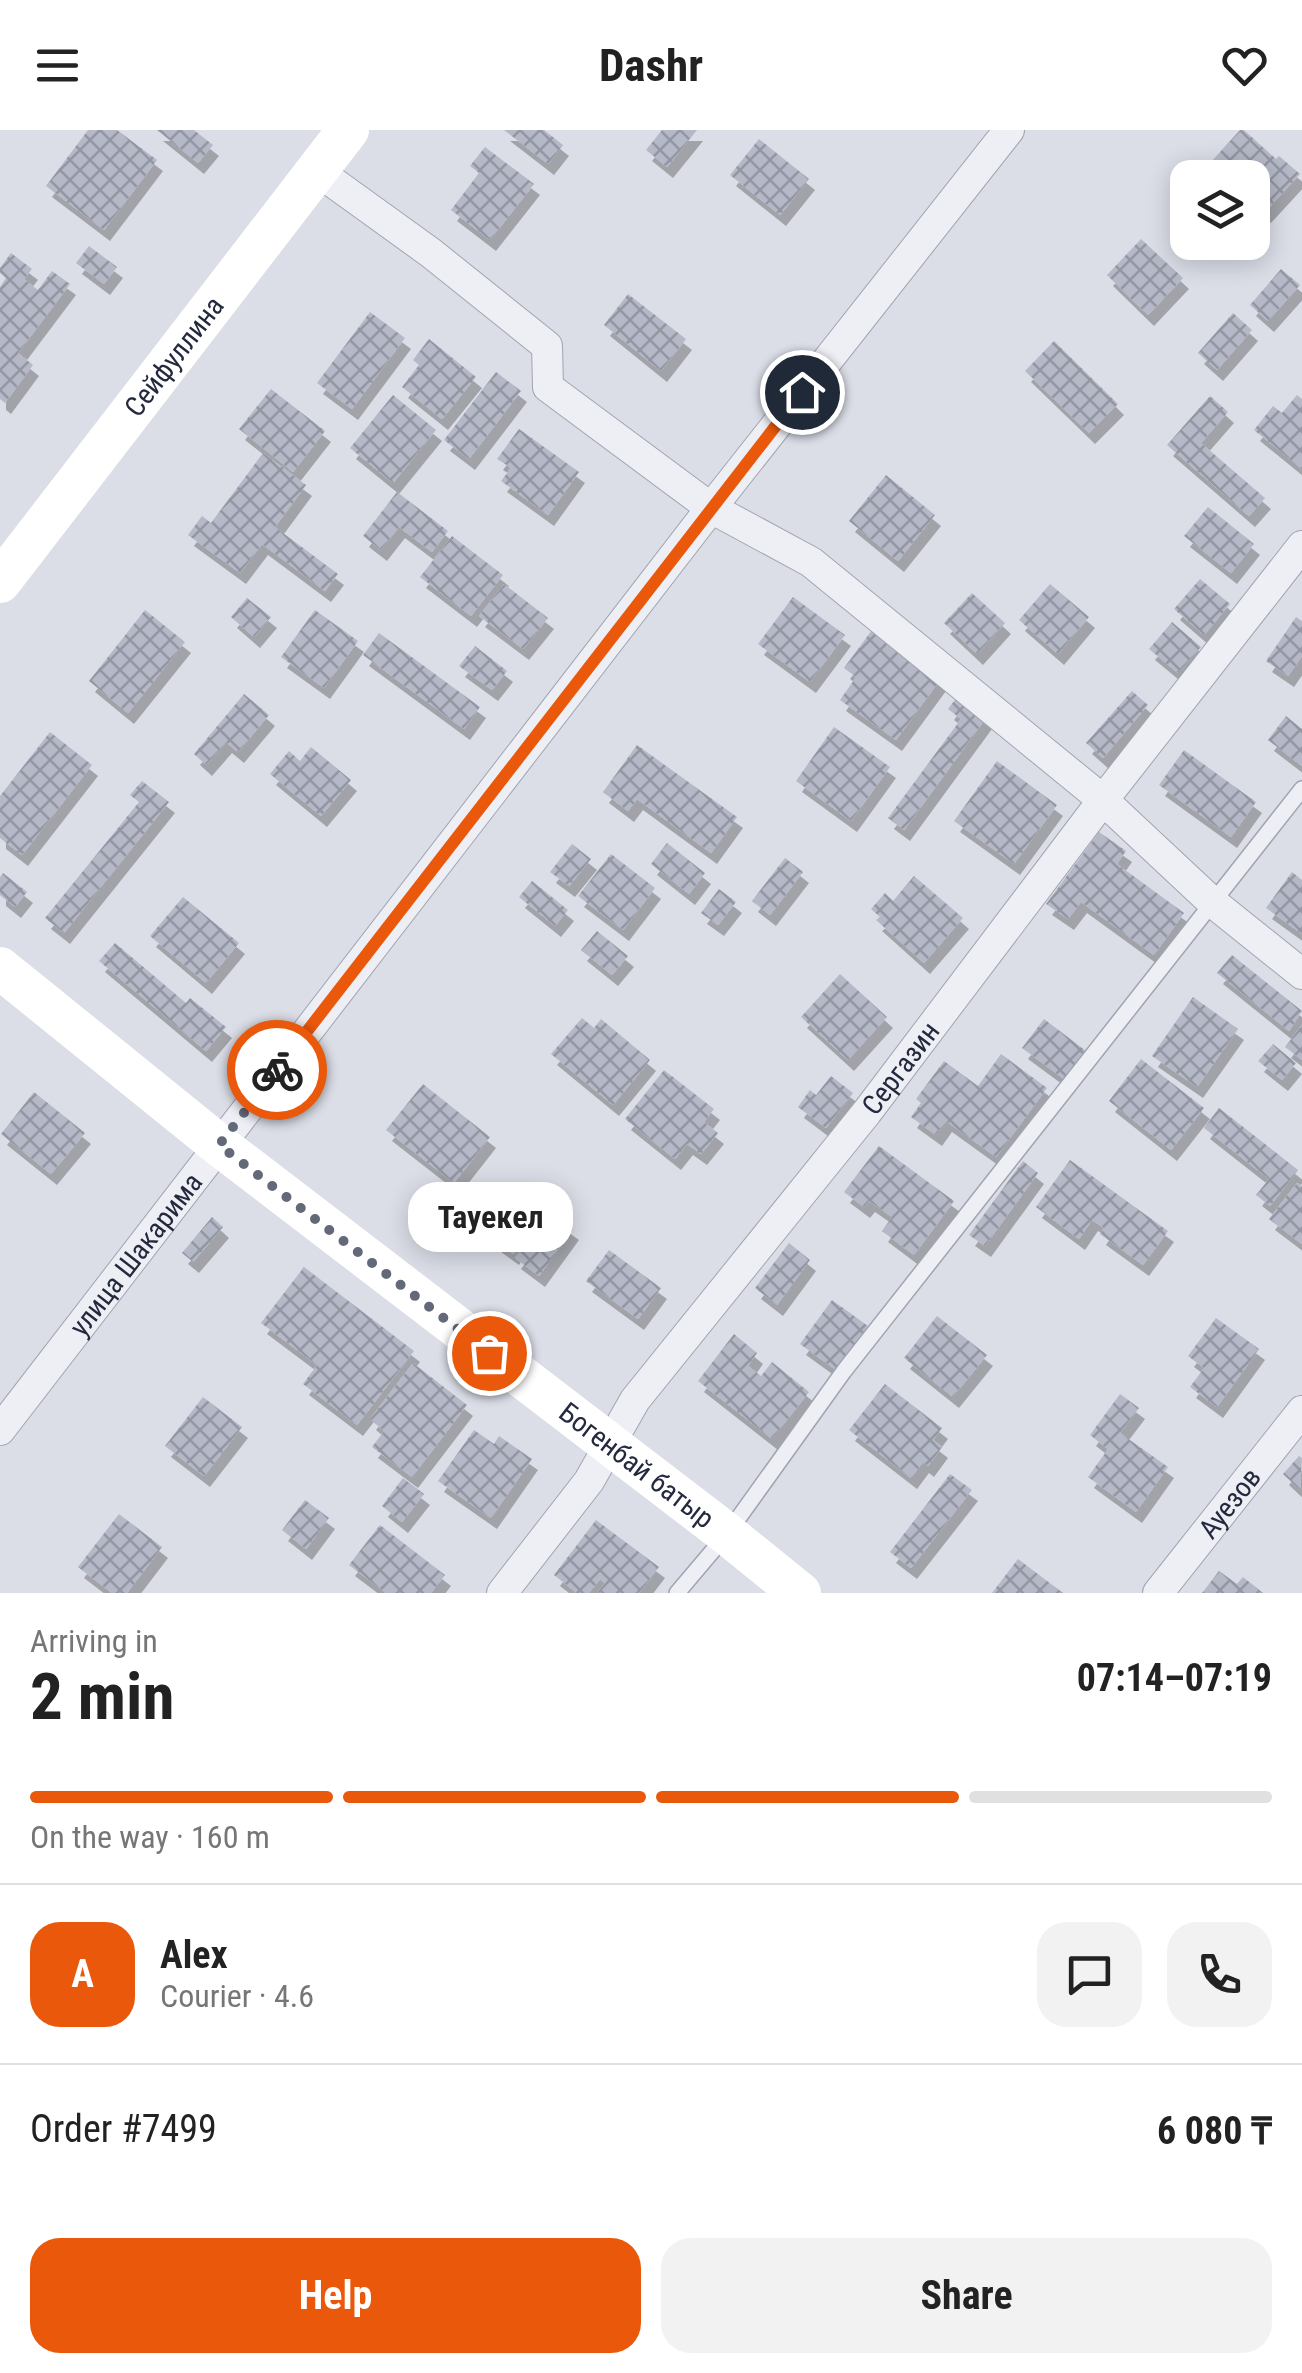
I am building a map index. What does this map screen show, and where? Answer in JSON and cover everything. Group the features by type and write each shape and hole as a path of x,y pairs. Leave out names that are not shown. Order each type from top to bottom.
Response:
{"street":[{"name":"Сейфуллина","path":"0,582 348,130"},
{"name":"улица Шакарима","path":"0,1430 711,508 1009,130"},
{"path":"316,170 432,253 547,346 548,387 711,508 811,562 1103,800 1211,901 1302,974"},
{"name":"Сергазин","path":"502,1593 589,1481 636,1400 867,1112 1103,800 1302,546"},
{"name":"Богенбай батыр","path":"0,968 219,1145 800,1593"},
{"name":"Ауезов","path":"1158,1593 1302,1410"}],"lane":[{"path":"678,1593 727,1534 844,1371 1302,788"}],"building":[{"path":"88,130 117,130 157,160 104,230 46,186"},
{"path":"157,130 194,130 213,145 198,163"},
{"path":"504,130 544,130 563,145 548,164"},
{"path":"662,130 697,130 667,167 646,150"},
{"path":"1244,130 1276,159 1279,156 1300,174 1270,207 1270,160 1213,160"},
{"path":"759,139 809,179 780,215 730,175"},
{"path":"485,147 534,184 490,240 451,210 479,173 470,166"},
{"path":"1141,239 1183,278 1148,315 1107,275"},
{"path":"89,246 117,267 104,284 76,263"},
{"path":"11,253 32,269 24,279 38,290 52,271 70,284 18,353 33,365 5,403 0,399 0,287 6,278 0,268"},
{"path":"1281,269 1300,285 1268,321 1250,305"},
{"path":"628,294 686,339 661,371 604,325"},
{"path":"370,312 405,338 352,409 317,383"},
{"path":"1233,313 1252,330 1217,370 1198,353"},
{"path":"429,339 476,377 442,419 402,387 419,365 413,360"},
{"path":"1054,341 1118,404 1089,433 1025,371"},
{"path":"496,372 521,391 469,459 444,440"},
{"path":"271,389 325,431 293,472 239,429"},
{"path":"393,395 436,430 393,483 350,448"},
{"path":"1297,395 1302,399 1302,469 1254,430 1273,406 1282,413"},
{"path":"1210,396 1228,412 1201,443 1265,498 1249,516 1167,445"},
{"path":"519,429 579,472 548,515 501,481 511,468 497,459"},
{"path":"263,453 306,485 275,527 338,574 325,591 262,544 240,573 188,535 202,516 211,523"},
{"path":"886,475 935,515 898,561 849,521"},
{"path":"397,492 448,531 432,552 399,527 381,550 363,536"},
{"path":"1208,507 1254,544 1231,573 1184,536"},
{"path":"452,536 503,575 471,616 420,577"},
{"path":"1200,579 1230,604 1204,635 1174,609"},
{"path":"504,584 548,618 523,649 479,616"},
{"path":"1050,584 1089,617 1058,654 1019,620"},
{"path":"972,593 1005,623 977,654 944,623"},
{"path":"793,597 845,635 810,682 758,644"},
{"path":"247,598 271,617 254,637 231,617"},
{"path":"145,610 185,642 128,713 89,681"},
{"path":"315,610 358,641 324,688 281,657"},
{"path":"1296,617 1302,621 1302,656 1288,676 1266,661"},
{"path":"1172,622 1201,647 1178,673 1149,649"},
{"path":"872,630 940,680 896,740 840,700 856,677 844,668"},
{"path":"379,633 480,707 464,729 363,655"},
{"path":"475,646 507,671 492,690 459,666"},
{"path":"1132,691 1148,705 1103,758 1086,743"},
{"path":"244,694 269,715 238,752 226,742 206,765 194,754"},
{"path":"957,697 986,718 904,830 888,818 961,719 948,709"},
{"path":"1286,716 1302,729 1302,766 1268,740"},
{"path":"834,727 890,767 851,821 796,781"},
{"path":"50,732 92,765 22,855 0,838 0,796"},
{"path":"637,745 737,817 711,853 637,799 628,811 603,792"},
{"path":"311,747 351,780 321,816 270,774 289,751 300,761"},
{"path":"1184,750 1256,802 1231,837 1159,785"},
{"path":"997,761 1057,805 1014,864 954,821"},
{"path":"142,781 169,802 64,933 45,918 139,802 130,795"},
{"path":"1099,832 1126,851 1117,864 1184,913 1154,955 1081,902 1068,919 1046,904"},
{"path":"667,843 705,873 689,894 651,864"},
{"path":"572,844 591,859 569,886 550,872"},
{"path":"611,854 655,888 623,930 578,896"},
{"path":"785,858 803,872 770,915 752,901"},
{"path":"1292,872 1302,880 1302,934 1266,908"},
{"path":"3,873 27,892 15,907 0,895"},
{"path":"914,876 963,918 924,963 876,920 880,917 871,909 885,893 893,901"},
{"path":"532,881 568,910 555,926 519,897"},
{"path":"719,889 736,902 718,925 701,913"},
{"path":"183,897 239,943 206,983 150,936"},
{"path":"597,931 628,956 612,975 581,950"},
{"path":"115,943 186,1003 190,998 226,1027 206,1051 99,961"},
{"path":"1232,955 1302,1011 1289,1031 1217,973"},
{"path":"840,974 887,1017 848,1060 801,1017"},
{"path":"1193,997 1238,1029 1197,1087 1152,1056"},
{"path":"582,1018 594,1028 601,1019 650,1060 613,1105 551,1054"},
{"path":"1044,1019 1086,1051 1064,1079 1022,1048"},
{"path":"1302,1025 1302,1060 1285,1047"},
{"path":"1273,1044 1296,1063 1282,1080 1258,1061"},
{"path":"1001,1054 1047,1088 996,1157 946,1121 936,1135 911,1117 921,1103 916,1099 944,1061 978,1086"},
{"path":"1141,1059 1204,1108 1171,1150 1109,1101"},
{"path":"664,1070 714,1109 704,1122 718,1133 701,1154 687,1144 675,1159 625,1119"},
{"path":"831,1076 853,1093 826,1128 798,1107 810,1090 816,1095"},
{"path":"423,1084 490,1137 454,1183 386,1130"},
{"path":"34,1092 85,1133 51,1174 1,1134"},
{"path":"1219,1108 1298,1170 1270,1206 1256,1195 1269,1179 1204,1128"},
{"path":"879,1146 954,1201 914,1255 882,1231 892,1217 869,1201 864,1207 844,1192"},
{"path":"1070,1160 1168,1231 1143,1265 1100,1234 1104,1228 1092,1220 1079,1239 1036,1207"},
{"path":"1023,1161 1038,1173 985,1246 969,1235"},
{"path":"1297,1183 1302,1186 1302,1244 1269,1219"},
{"path":"537,1184 555,1197 513,1254 495,1241"},
{"path":"549,1212 573,1229 539,1276 515,1258"},
{"path":"212,1217 223,1227 193,1262 182,1253"},
{"path":"789,1243 810,1260 777,1305 755,1288"},
{"path":"609,1250 661,1288 638,1319 586,1281"},
{"path":"304,1267 414,1351 357,1425 303,1384 317,1365 261,1323"},
{"path":"832,1300 868,1326 836,1370 800,1344"},
{"path":"937,1316 987,1355 953,1397 904,1358"},
{"path":"1216,1318 1259,1349 1217,1407 1190,1387 1204,1368 1188,1356"},
{"path":"734,1334 757,1353 748,1366 761,1376 772,1362 809,1392 772,1439 698,1381"},
{"path":"413,1363 467,1405 412,1477 372,1447 384,1431 370,1419"},
{"path":"885,1384 942,1428 933,1440 942,1447 928,1466 923,1462 911,1478 849,1430"},
{"path":"1120,1394 1139,1408 1120,1433 1168,1467 1136,1512 1088,1477 1108,1449 1090,1435"},
{"path":"203,1397 242,1427 204,1476 165,1446"},
{"path":"474,1430 494,1444 499,1436 532,1459 491,1518 438,1481"},
{"path":"1299,1456 1302,1458 1300,1490 1283,1474"},
{"path":"950,1474 972,1490 911,1568 890,1552"},
{"path":"403,1478 424,1494 402,1522 382,1506"},
{"path":"305,1500 329,1518 306,1549 282,1530"},
{"path":"119,1514 162,1547 127,1593 112,1593 78,1567"},
{"path":"596,1520 659,1567 639,1593 597,1593 605,1583 600,1579 589,1593 577,1593 554,1575"},
{"path":"380,1525 445,1575 431,1593 386,1593 349,1565"},
{"path":"1018,1559 1063,1593 992,1593"},
{"path":"1219,1571 1237,1584 1243,1577 1263,1593 1202,1593"}],"way so far":[{"path":"277,1070 219,1145 489,1353"}],"place":[{"name":"Тауекел","path":"489,1353"}],"route":[{"path":"277,1070 802,392"}]}
